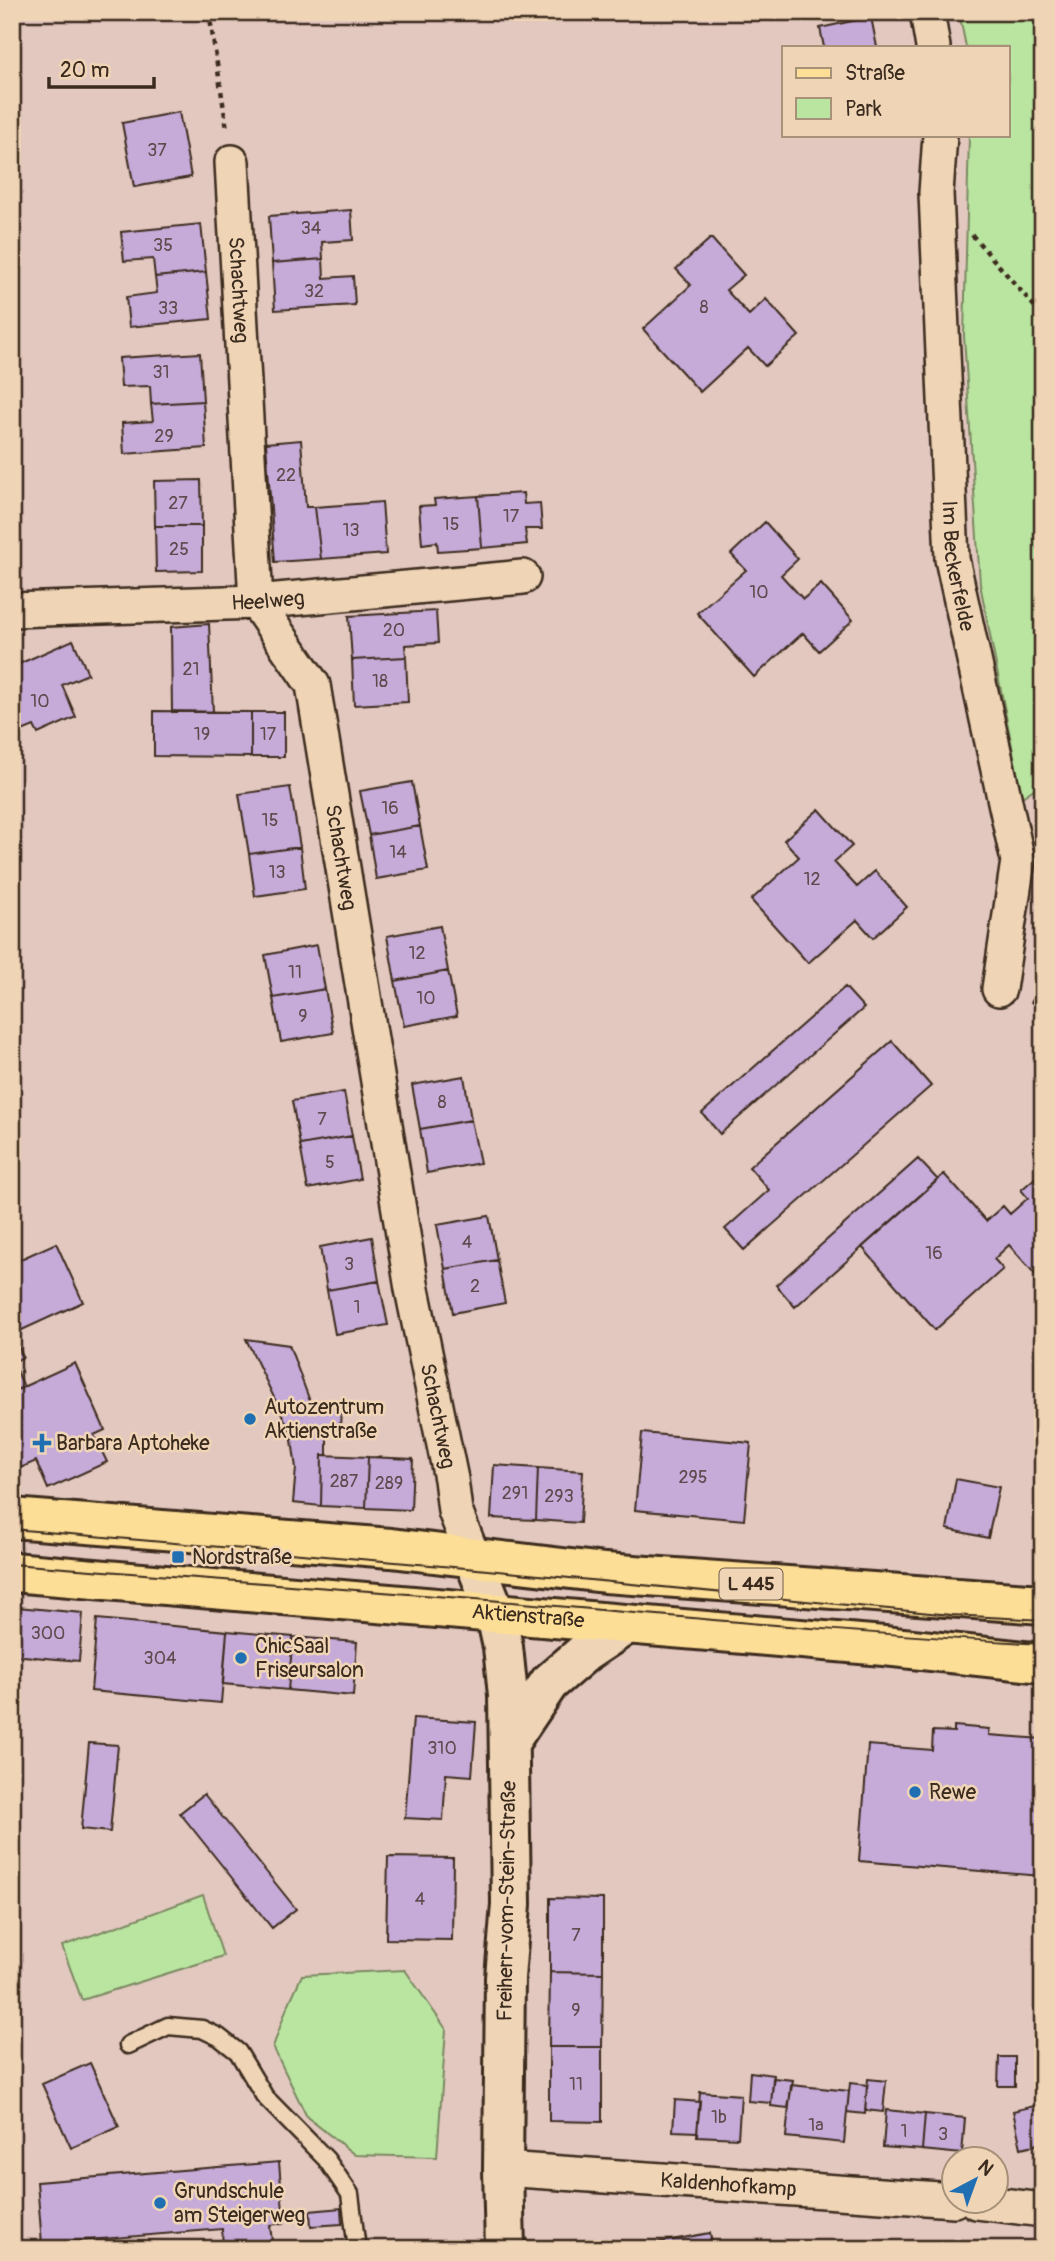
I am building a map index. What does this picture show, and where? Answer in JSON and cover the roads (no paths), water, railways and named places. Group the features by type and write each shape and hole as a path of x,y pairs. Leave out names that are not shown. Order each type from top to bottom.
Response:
{"main road":[{"name":"L 445","path":"12,1518 391,1548 605,1573 1043,1604"},
{"name":"Aktienstraße","path":"12,1572 873,1645 1043,1663"}],"street":[{"path":"927,12 933,46"},
{"name":"Im Beckerfelde","path":"940,136 936,193 952,559 1018,861 999,989"},
{"name":"Schachtweg","path":"232,162 256,602 313,685 412,1289 451,1479 455,1511 474,1559"},
{"name":"Heelweg","path":"12,610 256,602 523,577"},
{"name":"Freiherr-vom-Stein-Straße","path":"474,1559 496,1615 503,1647 510,1741 511,1904 505,1978 503,2169 505,2249"},
{"path":"510,1741 549,1683 584,1653 626,1625"},
{"name":"Kaldenhofkamp","path":"503,2169 940,2199"},
{"path":"1010,2206 1043,2210"}],"lane":[{"path":"128,2045 168,2026 202,2029 219,2037 238,2052 265,2097 326,2159 350,2194 357,2249"}],"tram line":[{"path":"12,1529 477,1569 951,1615 1043,1620"},
{"path":"12,1564 488,1600 834,1630 1043,1644"}],"place":[{"name":"Autozentrum Aktienstraße","path":"250,1419"},
{"name":"Barbara Aptoheke","path":"42,1443"},
{"name":"Nordstraße","path":"178,1557"},
{"name":"ChicSaal Friseursalon","path":"241,1658"},
{"name":"Rewe","path":"915,1792"},
{"name":"Grundschule am Steigerweg","path":"160,2203"}]}
